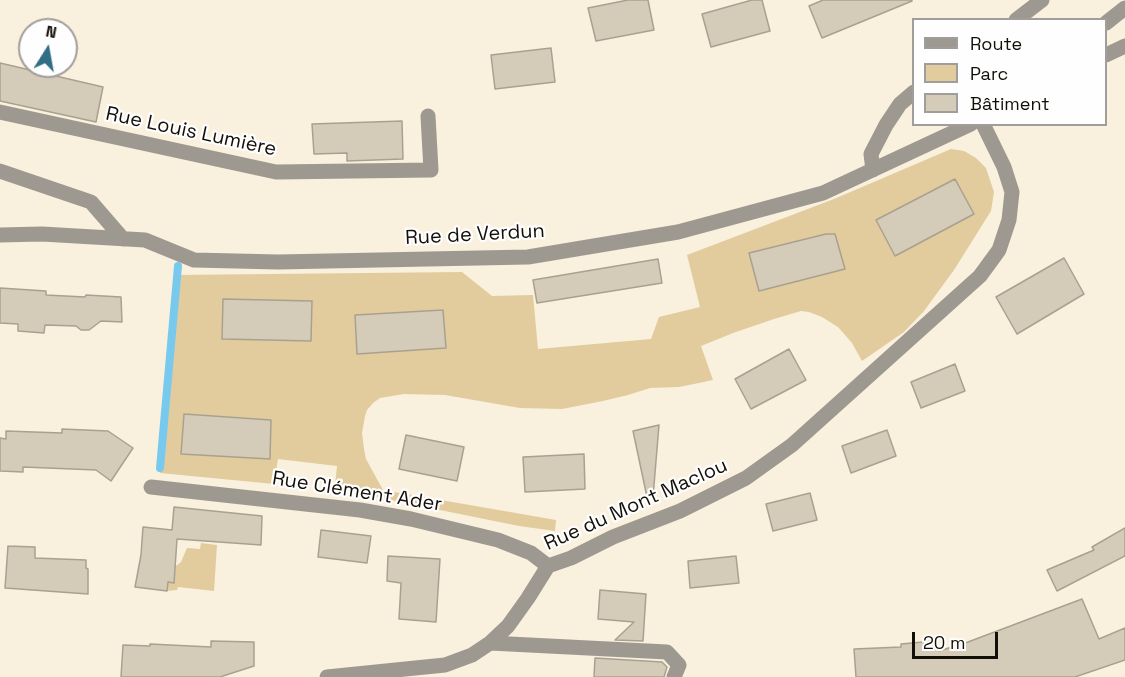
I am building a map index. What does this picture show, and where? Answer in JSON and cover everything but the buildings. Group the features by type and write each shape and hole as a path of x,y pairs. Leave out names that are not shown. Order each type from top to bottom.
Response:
{"street":[{"path":"1019,18 1042,0"},
{"path":"1107,22 1125,8"},
{"path":"1107,55 1125,46"},
{"path":"873,170 871,154 886,124 900,104 912,94"},
{"name":"Rue Louis Lumière","path":"0,112 276,172 431,170 428,116"},
{"name":"Rue de Verdun","path":"0,235 42,234 145,240 194,260 278,262 528,256 678,232 823,193 967,126"},
{"name":"Rue du Mont Maclou","path":"327,677 448,671 490,643 508,626 548,566 680,511 746,478 792,445 980,276 999,250 1009,220 1012,192 1004,167 984,126"},
{"path":"0,171 91,202 123,239"},
{"name":"Rue Clément Ader","path":"152,487 360,510 411,519 498,540 531,553 548,566"},
{"path":"490,643 667,652 679,665 674,677"}],"green space":[{"path":"951,149 964,151 986,168 994,192 991,211 954,270 924,311 904,332 862,361 852,343 838,327 822,317 801,311 701,346 713,380 679,387 650,388 562,409 520,408 445,395 404,394 380,398 367,410 362,433 366,459 383,490 556,520 555,531 519,526 351,492 335,486 337,466 278,459 274,484 160,473 175,275 462,272 492,296 533,295 538,349 651,339 659,317 700,307 687,255 834,199"},
{"path":"201,543 217,545 214,591 178,587 177,590 167,591 168,582 174,582 175,575 168,574 168,572 181,562 187,548 200,549"}],"waterway":[{"path":"160,468 178,266"}]}
